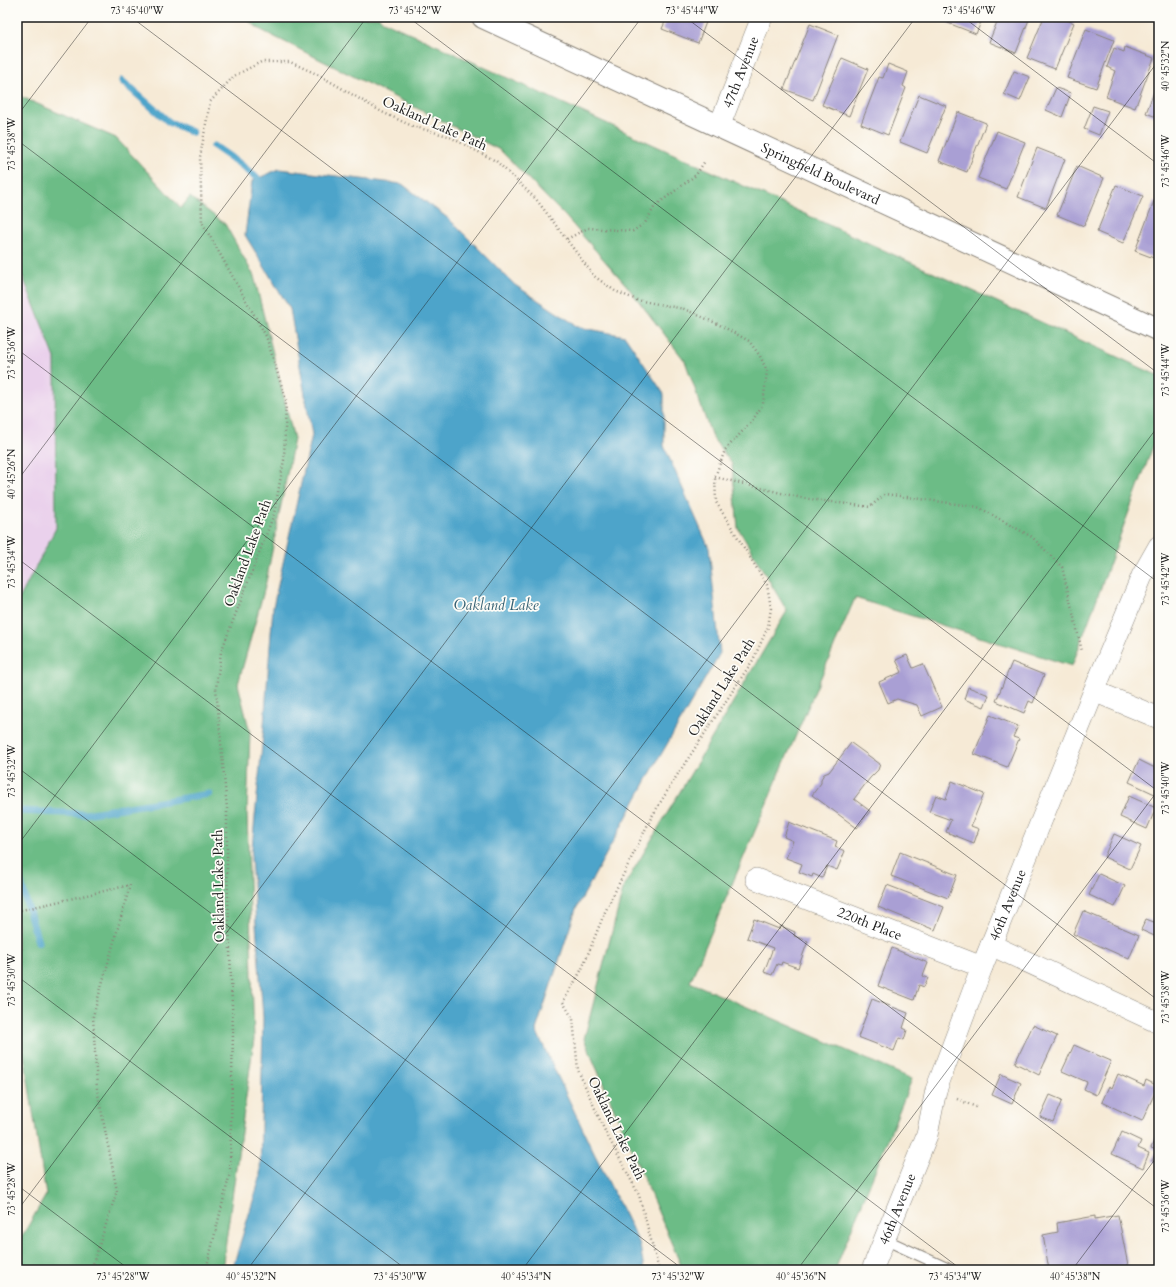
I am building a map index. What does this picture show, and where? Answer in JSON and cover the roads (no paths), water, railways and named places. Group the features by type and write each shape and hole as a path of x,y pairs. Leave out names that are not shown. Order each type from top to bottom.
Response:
{"main road":[{"name":"Springfield Boulevard","path":"483,17 1159,330"}],"street":[{"name":"47th Avenue","path":"719,127 762,17"},
{"name":"46th Avenue","path":"872,1270 927,1135 936,1090 982,967 1094,690 1142,576 1159,546"},
{"path":"1094,690 1159,718"},
{"name":"220th Place","path":"756,879 982,967"},
{"path":"991,945 1159,1023"}],"lane":[{"path":"884,1239 951,1270"}],"water":[{"name":"Oakland Lake","path":"279,169 402,184 449,219 515,285 579,327 625,336 664,394 664,446 709,548 720,653 655,765 576,909 536,1030 593,1151 640,1245 644,1270 232,1270 260,1178 263,1017 251,858 264,725 273,607 312,435 290,309 245,235 252,181"}],"waterway":[{"path":"122,81 169,122 192,132"},
{"path":"214,146 240,164 258,179"},
{"path":"17,811 85,814 209,794"},
{"path":"17,870 38,942"}]}
